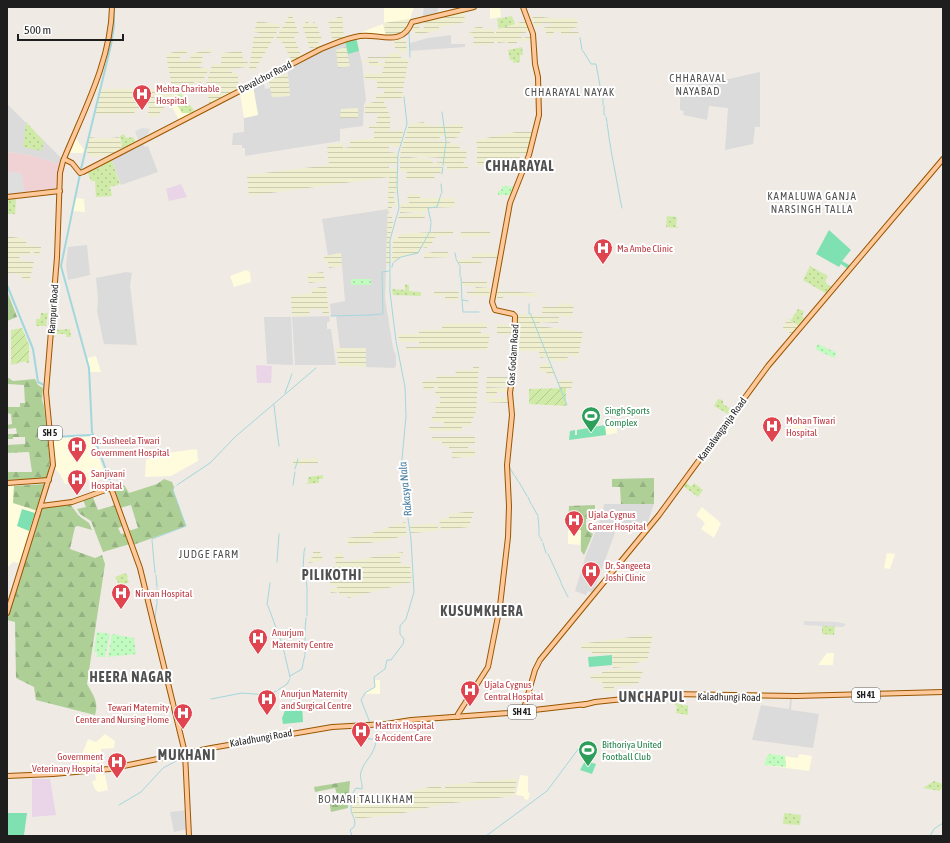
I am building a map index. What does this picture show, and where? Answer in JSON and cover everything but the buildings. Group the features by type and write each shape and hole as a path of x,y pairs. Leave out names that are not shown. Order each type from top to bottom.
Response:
{"main road":[{"path":"7,198 60,193 61,173 65,160 104,61 112,31 112,7"},
{"name":"Devalchor Road","path":"65,160 72,163 80,172 83,172 321,49 356,36 368,35 382,38 398,36 408,31 412,22 474,7"},
{"name":"Gas Godam Road","path":"458,716 490,660 500,606 507,544 509,506 507,465 512,415 510,394 514,363 515,316 513,314 495,310 492,300 510,203 529,155 539,115 538,82 533,34 523,7"},
{"name":"Kamalwaganja Road","path":"523,711 535,669 540,660 659,515 768,366 943,159"},
{"name":"Rampur Road","path":"7,613 43,505 53,459 46,392 60,193"},
{"path":"7,483 49,480"},
{"path":"43,505 72,502 111,488 140,568 185,754 189,836"},
{"name":"Kaladhungi Road","path":"7,775 63,773 121,766 185,754 216,746 334,725 386,723 468,715 483,715 669,695 789,696 943,692"}],"shaded area":[{"path":"384,7 414,7 410,19 384,23"},
{"path":"424,7 438,7 437,16 422,20"},
{"path":"490,7 500,7 501,17 490,19"},
{"path":"383,24 386,37 362,35 362,32"},
{"path":"451,35 451,44 465,44 465,47 410,51 410,43 428,38"},
{"path":"356,37 362,63 366,101 364,104 363,126 340,129 340,141 245,156 245,148 242,148 242,145 232,145 233,133 244,132 244,118 258,115 253,86 263,80 265,89 271,88 272,97 290,96 287,66 322,49"},
{"path":"760,72 760,127 755,127 753,144 725,150 728,108 709,106 707,120 683,115 684,111 680,110 680,94 682,93 683,89 686,89 687,83 698,85 699,81 715,82"},
{"path":"253,86 258,115 244,118 240,93"},
{"path":"179,92 195,112 179,120 171,105"},
{"path":"7,104 62,159 60,164 29,155 7,152"},
{"path":"143,128 150,129 146,138 139,142 135,131"},
{"path":"76,138 84,150 83,153 70,153"},
{"path":"142,142 145,147 148,146 158,172 121,185 111,158"},
{"path":"7,152 29,155 60,164 58,191 7,196"},
{"path":"7,172 22,173 24,192 7,194"},
{"path":"181,184 187,197 169,201 166,189"},
{"path":"75,198 84,199 85,212 72,211"},
{"path":"388,209 385,298 393,348 396,356 396,366 394,368 366,367 366,348 340,348 336,316 331,316 330,304 345,301 341,254 328,256 322,219"},
{"path":"87,245 90,275 68,280 66,266 68,247"},
{"path":"246,270 250,272 251,282 234,287 230,276"},
{"path":"126,272 132,273 130,285 137,345 104,344 97,311 98,299 96,278"},
{"path":"329,316 330,322 327,322 327,329 331,329 336,365 295,365 292,317"},
{"path":"264,317 291,317 293,365 267,364"},
{"path":"96,356 101,372 90,372 87,358"},
{"path":"256,365 272,366 271,383 257,383"},
{"path":"794,421 805,421 805,429 790,428"},
{"path":"617,422 617,433 606,435 605,425"},
{"name":"Dr. Susheela Tiwari Government Hospital","path":"89,436 92,438 106,478 90,483 88,479 65,484 60,474 54,468 51,439"},
{"path":"197,449 198,461 171,476 145,477 146,459 149,459 150,455"},
{"path":"7,486 14,486 14,503 38,511 22,564 13,562 7,568"},
{"path":"604,504 654,504 645,530 616,530 593,593 588,591 586,595 575,591 586,555 602,515"},
{"path":"702,507 721,523 714,538 701,529 705,523 696,515"},
{"name":"Ujala Cygnus Cancer Hospital","path":"568,527 581,530 580,545 568,544"},
{"path":"887,553 895,554 890,569 884,568"},
{"path":"804,621 836,622 846,624 843,627 804,625"},
{"path":"827,653 834,653 833,665 818,665"},
{"path":"375,680 380,680 380,694 366,694 366,692 375,687"},
{"path":"790,699 792,699 791,710 819,714 813,748 752,740 761,705 789,709"},
{"path":"105,734 115,741 114,748 101,749 102,762 97,763 97,767 83,768 81,765 78,765 88,739 96,742"},
{"path":"768,754 798,758 799,754 812,756 809,771 764,765"},
{"path":"102,770 103,775 105,775 108,790 98,792 94,788 92,781 96,780 95,772"},
{"path":"520,775 528,776 528,792 530,793 528,800 524,799 524,796 516,795"},
{"path":"32,779 50,779 56,815 32,817"},
{"path":"187,810 188,829 174,832 170,812"}],"green space":[{"path":"464,12 465,22 439,27 439,30 416,35 415,31 411,32 415,24 418,24 420,29 424,29 423,23"},
{"path":"291,13 299,34 294,37 302,57 292,62 283,43 276,38"},
{"path":"342,16 344,39 333,43 328,20 335,20 335,18"},
{"path":"512,16 515,24 499,29 497,19"},
{"path":"534,16 558,19 577,18 578,27 570,29 571,32 578,31 579,34 561,35 561,32 554,31 553,36 546,35 546,31 543,30 543,28 549,26 549,23 542,23 542,26 535,26 532,18"},
{"path":"307,19 309,24 315,22 322,40 318,42 320,48 317,50 315,47 310,49 302,24 306,24 305,20"},
{"path":"410,19 410,27 401,35 386,37 384,23"},
{"path":"527,20 532,31 520,34 522,38 532,36 532,39 520,42 520,39 516,39 517,43 508,45 508,42 498,43 497,41 494,41 494,44 474,45 473,42 475,42 473,35 469,36 468,33 473,32 473,28 482,26 483,30 493,28 494,33 496,33 496,30"},
{"path":"257,21 281,25 255,70 249,69 254,36 259,37 260,33 254,32"},
{"path":"403,36 404,41 406,40 407,52 399,52 398,48 395,48 394,38"},
{"path":"356,37 359,51 348,54 345,40"},
{"path":"346,47 350,66 338,68 336,50"},
{"path":"522,47 523,55 520,55 520,62 513,63 513,60 510,60 508,50"},
{"path":"186,49 187,54 180,56 181,62 191,59 190,54 213,49 212,52 201,55 203,59 199,67 209,69 201,83 194,81 193,87 184,96 179,93 171,104 167,103 157,117 148,116 149,106 142,105 133,114 95,114 100,89 172,88 166,54"},
{"path":"242,51 243,61 248,61 247,67 231,69 232,73 238,73 238,89 209,104 208,92 203,92 212,65 221,64 222,53"},
{"path":"389,53 401,54 401,58 408,59 408,62 403,89 395,89 395,91 403,91 402,98 383,100 390,116 390,132 404,130 400,147 389,145 389,152 398,153 398,164 389,164 389,168 398,169 397,192 393,193 393,195 397,197 394,197 394,200 398,199 398,202 395,202 394,204 399,204 399,206 392,206 392,209 389,209 389,215 392,215 390,220 393,222 390,240 390,264 386,264 389,177 249,196 247,175 329,165 327,145 343,143 343,148 350,147 350,141 374,138 374,128 369,128 369,125 376,125 378,113 365,113 365,104 379,101 376,98 376,93 384,95 384,88 377,88 377,80 365,79 364,73 382,74 384,66 369,66 369,62 362,62 362,60 378,60 378,63 385,63 385,59 367,59 368,57 388,57"},
{"path":"273,74 288,75 290,96 272,97 268,77"},
{"path":"179,92 194,110 193,113 182,113 178,106 182,99 177,96"},
{"path":"358,108 358,118 340,118 341,109"},
{"path":"26,122 44,142 42,151 23,147"},
{"path":"424,122 425,124 435,126 462,124 464,131 459,133 459,137 446,140 446,136 440,136 439,140 405,138 409,124"},
{"path":"516,132 534,132 528,153 520,155 520,158 527,158 525,162 477,166 477,147 479,145 477,144 476,140"},
{"path":"124,134 126,138 133,137 135,141 123,149 120,136"},
{"path":"89,137 104,139 119,137 123,149 113,155 91,157 86,151"},
{"path":"404,139 445,142 450,141 451,145 458,143 461,151 467,150 466,159 463,160 464,164 467,164 468,168 447,170 447,165 428,166 400,164 400,156 428,159 432,160 433,163 440,162 440,158 400,155"},
{"path":"111,158 120,184 110,187 112,196 96,197 95,181 91,181 87,171 97,166 98,168 103,166 102,164"},
{"path":"400,165 442,167 442,170 440,174 435,174 434,179 406,179 407,172 400,171"},
{"path":"502,186 515,187 512,195 498,195 498,191 501,191"},
{"path":"420,194 420,198 455,198 454,207 428,208 428,211 400,213 401,204 409,203 407,195"},
{"path":"16,199 15,214 7,214 7,200"},
{"path":"424,213 425,218 398,219 399,215"},
{"path":"667,216 677,217 676,226 679,228 666,227"},
{"path":"829,230 851,250 842,261 851,266 848,269 841,264 839,267 816,254"},
{"path":"453,231 453,235 436,236 431,245 426,248 422,247 418,253 401,257 392,262 393,238 398,238 398,234"},
{"path":"490,231 490,236 460,237 461,232"},
{"path":"7,236 25,239 27,245 41,247 39,256 35,256 34,252 30,252 30,255 19,255 20,260 34,262 29,282 15,273 7,274"},
{"path":"433,252 448,252 448,257 424,258 424,254"},
{"path":"341,253 342,266 329,268 328,262 324,262 324,256"},
{"path":"497,253 497,258 472,258 472,254"},
{"path":"458,259 482,260 482,262 479,264 459,264"},
{"path":"810,266 828,276 825,282 832,288 827,294 803,280"},
{"path":"323,272 325,281 309,283 307,274"},
{"path":"351,279 371,279 371,285 351,285"},
{"path":"487,281 487,286 462,286 462,282"},
{"path":"405,284 409,285 409,291 421,292 421,296 393,295 392,289 405,290"},
{"path":"326,286 329,315 323,315 322,309 311,309 308,316 292,316 291,296 312,293 311,289"},
{"path":"476,287 489,288 490,296 467,295 467,292 475,291"},
{"path":"7,291 17,317 7,321"},
{"path":"459,291 458,300 445,300 445,295 434,296 434,292"},
{"path":"497,291 537,293 537,297 503,295 503,299 497,300"},
{"path":"559,303 574,305 572,317 542,314 543,306 558,307"},
{"path":"798,309 804,311 802,316 804,318 798,325 786,318 791,320"},
{"path":"41,313 48,313 46,326 36,326 36,319 40,319"},
{"path":"517,314 559,317 558,323 540,322 539,326 583,332 578,357 568,355 567,361 550,361 548,357 540,358 539,351 516,351"},
{"path":"787,319 800,327 793,335 783,328"},
{"path":"487,323 487,328 481,328 481,334 490,334 487,350 406,350 406,347 419,347 419,342 399,342 398,334 419,334 419,330 442,330 442,324"},
{"path":"497,324 514,325 514,335 497,334"},
{"path":"22,328 29,345 29,363 26,363 26,361 11,365 11,330"},
{"path":"70,329 71,337 66,337 66,334 56,334 55,337 53,337 54,330"},
{"path":"818,344 837,353 834,358 815,349"},
{"path":"336,348 366,348 366,367 339,366"},
{"path":"550,363 555,375 547,375 546,371 540,372 540,364"},
{"path":"479,366 476,411 470,426 462,426 462,431 430,431 429,427 444,426 444,422 432,422 432,417 435,417 436,403 440,403 440,397 451,397 436,396 435,390 438,390 438,386 434,387 434,390 424,390 422,381 437,380 436,375 455,376 456,370 473,371 473,367"},
{"path":"7,377 13,381 35,379 38,385 43,388 42,400 44,406 50,462 47,478 7,480 7,472 32,472 29,452 7,453 7,445 25,444 25,437 13,437 13,439 7,439 7,434 17,434 16,428 7,429 7,425 12,424 11,414 7,413 7,407 20,407 20,403 25,403 24,385 7,384"},
{"path":"487,377 510,377 510,386 486,386"},
{"path":"573,380 571,389 560,389 557,381"},
{"path":"486,387 509,388 509,392 497,392 496,396 486,396"},
{"path":"566,388 566,406 529,404 529,389"},
{"path":"486,398 508,398 508,403 486,402"},
{"path":"718,399 723,400 723,404 731,409 728,414 714,406"},
{"name":"Singh Sports Complex","path":"605,425 606,435 569,440 570,431 575,430 575,435 577,435 577,430"},
{"path":"475,436 475,444 468,445 468,449 449,449 449,446 442,445 442,441 433,441 432,437"},
{"path":"475,449 475,456 452,458 452,451"},
{"path":"317,458 318,463 293,465 293,460"},
{"path":"323,475 323,479 319,479 319,483 304,484 308,483 308,477"},
{"path":"654,478 654,504 621,504 620,487 612,487 612,479"},
{"path":"164,479 172,482 174,487 173,490 186,526 133,545 128,531 138,528 131,505 120,508 113,488 124,485 129,493 157,484"},
{"path":"686,482 691,487 694,483 703,490 698,497 683,486"},
{"path":"46,484 38,511 13,503 14,486"},
{"path":"93,497 98,510 115,505 123,526 118,528 121,534 126,533 130,544 103,552 91,521 80,514 77,509 86,507 83,500"},
{"path":"70,504 79,516 89,523 92,530 78,526 75,527 70,549 95,558 102,555 105,564 87,684 96,702 95,715 36,700 34,687 16,678 15,622 7,620 42,508"},
{"path":"595,505 595,518 586,519 586,525 589,525 590,532 593,534 584,555 581,551 581,530 573,530 572,527 568,527 569,506"},
{"path":"22,509 35,513 29,531 17,526"},
{"path":"474,511 469,527 441,530 439,519 449,518 449,514"},
{"path":"405,522 407,535 388,540 349,546 347,538 363,536"},
{"path":"438,524 438,531 411,533 410,526"},
{"path":"320,551 320,556 322,556 323,560 309,563 308,559 313,557 313,552"},
{"path":"403,552 403,556 400,557 401,565 410,565 412,582 348,598 347,594 340,596 339,592 331,593 330,588 337,588 337,585 330,585 330,580 343,578 342,571 334,573 333,567 336,566 335,554 342,553 345,562"},
{"path":"125,573 128,576 127,578 129,582 120,586 115,577"},
{"path":"822,625 835,626 834,635 822,634"},
{"path":"97,632 110,634 105,657 97,657 97,652 94,652"},
{"path":"112,634 134,638 136,654 108,657"},
{"path":"653,634 647,661 635,663 635,666 613,668 612,654 593,655 588,649 582,650 580,644"},
{"path":"612,655 612,665 589,667 588,657"},
{"path":"634,668 634,671 643,671 638,684 614,686 614,691 605,692 602,682 596,682 595,679 591,679 590,675 602,674 602,671"},
{"path":"302,703 303,722 283,724 282,718 287,706"},
{"path":"675,703 681,703 682,706 688,705 688,715 676,713 677,706"},
{"path":"768,754 785,756 786,767 764,765"},
{"name":"Bithoriya United Football Club","path":"585,761 596,764 592,774 580,770"},
{"path":"517,778 514,796 444,804 399,814 356,819 351,810 354,795 368,797 403,795 419,789 441,785 441,789 448,785"},
{"path":"350,781 348,808 331,812 329,800 338,798 335,788 315,792 314,787"},
{"path":"934,781 943,784 940,791 923,788"},
{"path":"7,813 27,813 24,835 7,836"},
{"path":"784,813 801,815 800,825 783,824"}],"waterway":[{"path":"81,169 111,45 114,26 114,7"},
{"name":"Rakasya Nala","path":"418,23 432,19"},
{"name":"Rakasya Nala","path":"410,57 409,32 413,25"},
{"path":"580,38 582,50"},
{"path":"583,51 591,64 596,64 601,91"},
{"path":"601,92 602,97"},
{"name":"Rakasya Nala","path":"370,723 361,700 365,693 375,687 374,677 385,669 387,660 391,660 403,644 404,639 400,634 400,626 406,619 414,592 411,539 401,470 406,416 405,387 396,341 390,292 390,240 399,208 397,186 398,154 407,124 404,97"},
{"path":"603,98 603,105"},
{"path":"604,106 605,115"},
{"path":"442,112 446,141"},
{"path":"606,117 607,122"},
{"path":"607,123 609,137"},
{"path":"609,138 611,149"},
{"path":"443,165 446,142"},
{"path":"611,150 620,198"},
{"path":"442,174 443,167"},
{"path":"80,174 61,266 89,368 92,432 112,486"},
{"path":"441,184 442,193"},
{"path":"431,222 428,208 437,207 441,194"},
{"path":"620,199 622,208"},
{"path":"430,232 431,223"},
{"path":"394,262 401,257 418,253 429,233"},
{"path":"455,253 456,258"},
{"path":"456,259 460,266"},
{"name":"Rakasya Nala","path":"392,267 393,263"},
{"path":"460,267 460,276"},
{"path":"383,314 382,272 389,271"},
{"path":"461,277 462,300 468,301"},
{"path":"7,285 33,349 38,382 44,385 48,437"},
{"path":"462,300 463,312 479,312"},
{"path":"529,304 529,314 531,314"},
{"path":"371,315 381,314"},
{"path":"331,316 371,315"},
{"path":"531,315 567,405"},
{"path":"177,485 210,463 235,437 316,368"},
{"path":"285,393 292,374"},
{"path":"274,405 277,431"},
{"path":"277,431 279,446"},
{"path":"51,437 92,435"},
{"path":"295,469 298,459"},
{"path":"510,468 514,475"},
{"path":"293,485 295,472"},
{"path":"515,476 518,481"},
{"path":"519,482 527,496"},
{"path":"152,539 186,526 173,490 174,487"},
{"path":"528,497 531,504"},
{"path":"532,505 538,516"},
{"path":"538,517 539,528"},
{"path":"539,529 539,536"},
{"path":"277,562 279,534"},
{"path":"540,537 542,541"},
{"path":"152,540 155,573"},
{"path":"543,543 546,553"},
{"path":"304,552 305,548"},
{"path":"303,569 304,553"},
{"path":"548,554 561,582"},
{"path":"303,570 306,577"},
{"path":"156,575 157,587"},
{"path":"306,579 307,588"},
{"path":"267,605 270,583"},
{"path":"561,583 568,597"},
{"path":"157,589 158,595"},
{"path":"307,594 307,602"},
{"path":"157,596 157,602"},
{"path":"155,618 157,603"},
{"path":"307,603 307,611"},
{"path":"268,606 285,655"},
{"path":"305,630 306,618"},
{"path":"305,631 305,640"},
{"path":"305,641 305,654"},
{"path":"303,663 305,655"},
{"path":"285,656 290,677"},
{"path":"290,676 302,669 303,664"},
{"path":"287,684 290,679"},
{"path":"278,690 287,684"},
{"path":"211,699 242,693 267,695 277,691"},
{"name":"Rakasya Nala","path":"352,836 350,830 355,824 351,809 353,795 356,788 362,789 360,776 361,772 374,749 376,739 368,739 371,726"},
{"path":"486,836 547,791 579,748"},
{"path":"119,805 141,792 163,768 184,757"},
{"path":"930,836 934,829 943,823"}],"place":[{"name":"Mehta Charitable Hospital","path":"142,111"},
{"name":"Ma Ambe Clinic","path":"603,265"},
{"name":"Singh Sports Complex","path":"591,433"},
{"name":"Mohan Tiwari Hospital","path":"772,443"},
{"name":"Dr. Susheela Tiwari Government Hospital","path":"77,463"},
{"name":"Sanjivani Hospital","path":"77,496"},
{"name":"Ujala Cygnus Cancer Hospital","path":"574,537"},
{"name":"Dr. Sangeeta Joshi Clinic","path":"591,588"},
{"name":"Nirvan Hospital","path":"121,610"},
{"name":"Anurjum Maternity Centre","path":"258,655"},
{"name":"Ujala Cygnus Central Hospital","path":"470,707"},
{"name":"Anurjun Maternity and Surgical Centre","path":"267,716"},
{"name":"Tewari Maternity Center and Nursing Home","path":"183,730"},
{"name":"Mattrix Hospital & Accident Care","path":"361,748"},
{"name":"Bithoriya United Football Club","path":"588,767"},
{"name":"Government Veterinary Hospital","path":"117,779"}],"district":[{"name":"CHHARAVAL NAYABAD","path":"698,84"},
{"name":"CHHARAYAL NAYAK","path":"570,92"},
{"name":"CHHARAYAL","path":"520,166"},
{"name":"KAMALUWA GANJA NARSINGH TALLA","path":"812,202"},
{"name":"JUDGE FARM","path":"209,554"},
{"name":"PILIKOTHI","path":"332,575"},
{"name":"KUSUMKHERA","path":"482,611"},
{"name":"HEERA NAGAR","path":"131,677"},
{"name":"UNCHAPUL","path":"652,697"},
{"name":"MUKHANI","path":"187,755"},
{"name":"BOMARI TALLIKHAM","path":"366,799"}]}
